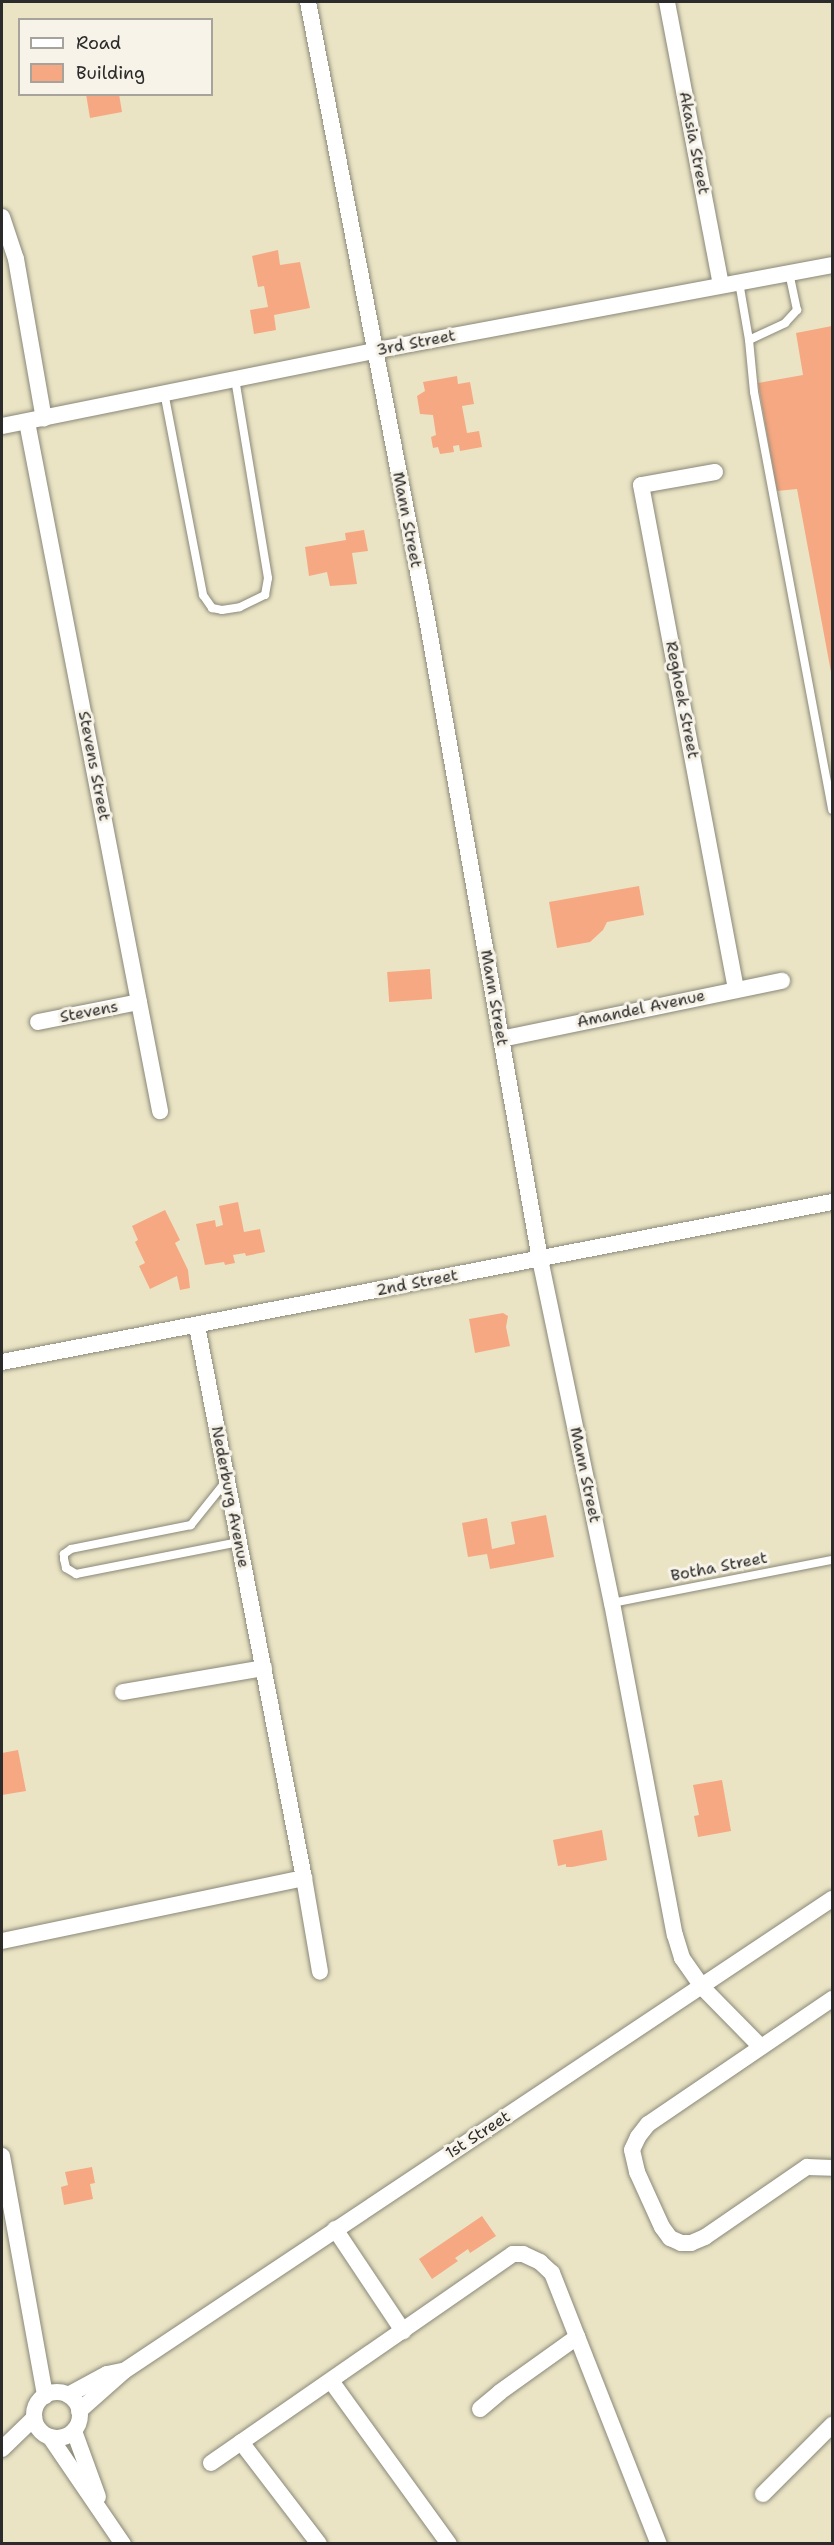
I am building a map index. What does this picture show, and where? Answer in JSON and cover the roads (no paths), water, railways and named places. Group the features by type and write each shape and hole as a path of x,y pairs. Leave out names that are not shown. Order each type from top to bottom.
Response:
{"street":[{"name":"Mann Street","path":"308,2 427,619 540,1259 612,1602 675,1935 682,1958 702,1987 761,2047"},
{"name":"Akasia Street","path":"667,2 721,285"},
{"path":"2,217 16,259 44,419"},
{"name":"3rd Street","path":"2,426 374,351 832,265"},
{"name":"Stevens Street","path":"27,422 160,1111"},
{"name":"Reghoek Street","path":"715,472 641,485 736,989"},
{"name":"Amandel Avenue","path":"501,1039 782,981"},
{"name":"Stevens","path":"38,1022 139,1002"},
{"name":"2nd Street","path":"2,1362 832,1202"},
{"name":"Nederburg Avenue","path":"197,1326 304,1878 320,1972"},
{"path":"123,1692 264,1668"},
{"path":"2,1941 304,1878"},
{"name":"1st Street","path":"80,2411 124,2371 832,1899"},
{"path":"832,1999 648,2124 638,2136 632,2150 637,2172 663,2227 670,2238 681,2243 691,2243 705,2237 807,2166 832,2168"},
{"path":"2,2156 45,2396"},
{"path":"335,2229 403,2331"},
{"path":"211,2463 513,2254 523,2254 540,2262 552,2273 659,2544"},
{"path":"2,2449 47,2436 67,2436 74,2431 80,2418 80,2411 75,2402 66,2394 47,2365 28,2307"},
{"path":"480,2409 577,2337"},
{"name":"1st Street","path":"66,2394 107,2374 124,2371"},
{"path":"331,2381 449,2544"},
{"path":"2,2449 34,2418 36,2405 45,2396 66,2394"},
{"path":"34,2418 123,2544"},
{"path":"762,2494 832,2425"},
{"path":"74,2431 106,2520"},
{"path":"242,2442 319,2544"}],"lane":[{"path":"749,340 785,323 797,310 789,273"},
{"path":"739,282 749,340 754,392 832,810"},
{"path":"164,392 203,595 212,608 222,610 240,607 265,595 268,578 235,378"},
{"path":"227,1480 191,1525 71,1549 64,1554 64,1559 66,1568 76,1574 239,1542"},
{"name":"Botha Street","path":"612,1602 832,1560"}]}
